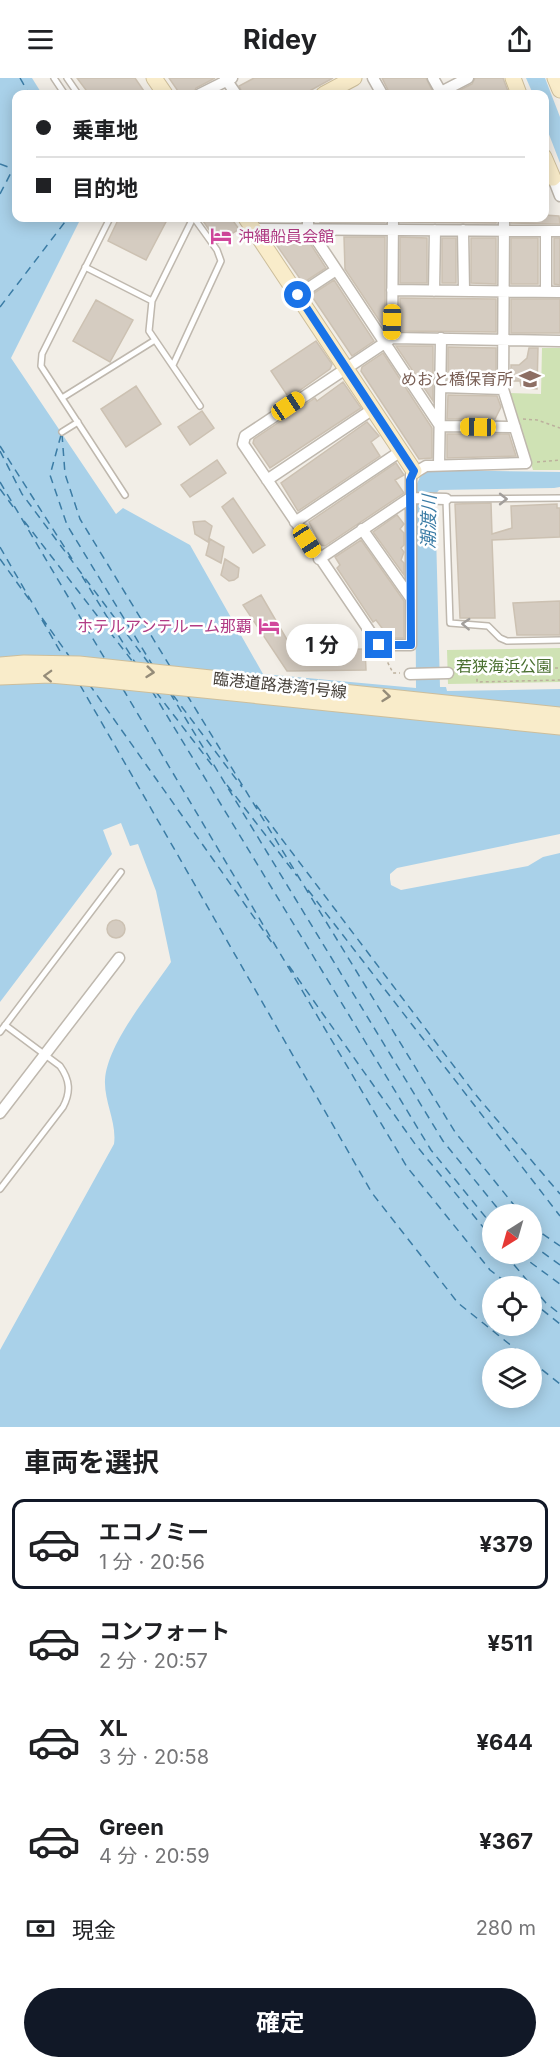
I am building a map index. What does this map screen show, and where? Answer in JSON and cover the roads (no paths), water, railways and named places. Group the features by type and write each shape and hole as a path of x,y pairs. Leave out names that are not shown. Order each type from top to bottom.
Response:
{"street":[{"path":"332,90 354,78"},
{"path":"447,90 468,78"},
{"path":"555,78 560,90"},
{"path":"208,90 228,79"},
{"path":"552,178 560,196"},
{"path":"308,222 336,270 388,340 440,426"},
{"path":"250,223 308,222 393,229 560,231"},
{"path":"388,340 392,290 393,222"},
{"path":"504,222 504,340 503,389 526,463 439,465 420,467 414,471 410,480 413,498 411,645 379,645 243,444 245,436 388,340 441,338 504,340 560,341"},
{"path":"250,223 414,471"},
{"path":"434,291 435,230"},
{"path":"463,230 464,291"},
{"path":"546,231 546,292"},
{"path":"298,295 336,270"},
{"path":"392,290 560,292"},
{"path":"439,465 441,338"},
{"path":"441,387 503,389"},
{"path":"267,480 373,409"},
{"path":"440,426 514,423"},
{"path":"295,522 401,451"},
{"path":"319,559 413,498 441,499"},
{"path":"362,529 410,597"},
{"name":"臨港道路港湾1号線","path":"0,665 79,664 560,715"},
{"path":"410,674 448,673"},
{"name":"臨港道路港湾1号線","path":"0,677 50,675 96,679 560,727"},
{"path":"0,1113 119,958"}],"lane":[{"path":"108,222 42,354 42,366 125,495"},
{"path":"191,222 152,302 149,331 200,406"},
{"path":"172,365 222,261 217,250 196,222"},
{"path":"86,267 152,302"},
{"path":"62,398 155,340"},
{"path":"62,432 78,422"},
{"path":"560,498 441,499 450,623 488,626 500,638 507,641 560,640"},
{"path":"0,1032 120,872"},
{"path":"0,1189 67,1100 69,1093 66,1074 45,1054 5,1025"}],"water":[{"name":"潮渡川","path":"0,78 32,78 40,90 12,90 12,222 79,222 11,358 116,514 123,508 190,545 263,674 416,688 415,488 420,477 430,470 560,472 560,487 439,490 435,495 440,687 446,687 447,691 560,689 560,1427 0,1427 0,1350 114,1144 114,1128 105,1088 108,1066 121,1035 171,962 156,891 138,844 130,846 121,823 103,830 112,854 0,1002"},
{"path":"526,78 545,78 560,117 560,163 549,134 549,90 531,90"}],"place":[{"name":"沖縄船員会館","path":"221,236"},
{"name":"めおと橋保育所","path":"530,379"},
{"name":"ホテルアンテルーム那覇","path":"269,626"}],"park label":[{"name":"若狭海浜公園","path":"504,666"}]}
